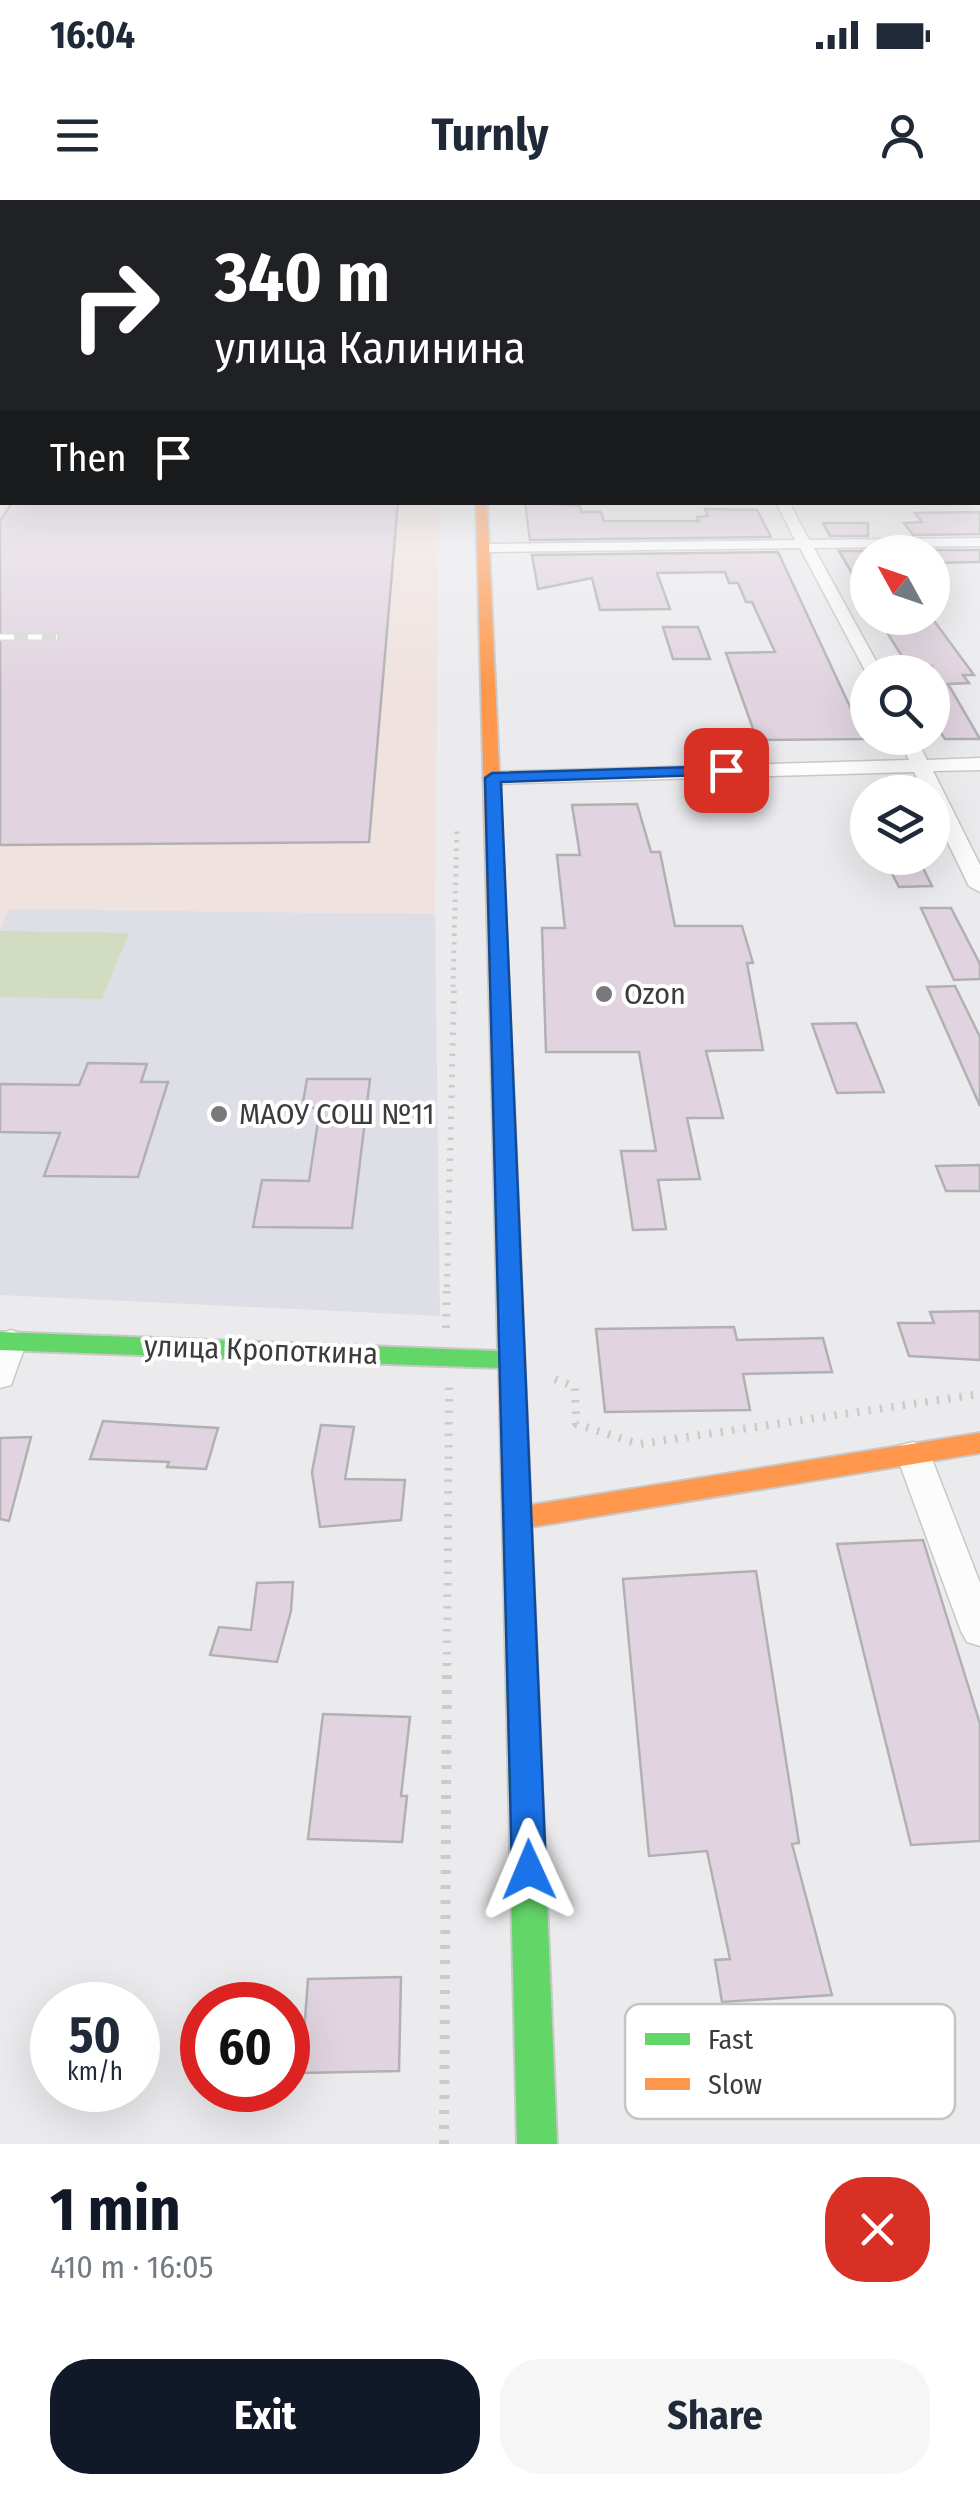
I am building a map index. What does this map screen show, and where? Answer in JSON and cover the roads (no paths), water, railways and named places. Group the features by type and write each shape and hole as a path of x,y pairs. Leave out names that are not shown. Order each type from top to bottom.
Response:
{"main road":[{"path":"481,507 520,1518 536,2144"},
{"name":"улица Кропоткина","path":"6,1341 511,1360"},
{"path":"520,1518 980,1443"}],"street":[{"path":"785,507 863,655"},
{"path":"484,548 980,542"},
{"path":"916,755 980,886"},
{"path":"492,778 980,764"},
{"name":"улица Кропоткина","path":"0,1377 6,1341"},
{"path":"912,1454 980,1632"}],"railway":[{"path":"0,637 57,637"}],"place":[{"name":"Ozon","path":"604,994"},
{"name":"МАОУ СОШ №11","path":"219,1114"}]}
